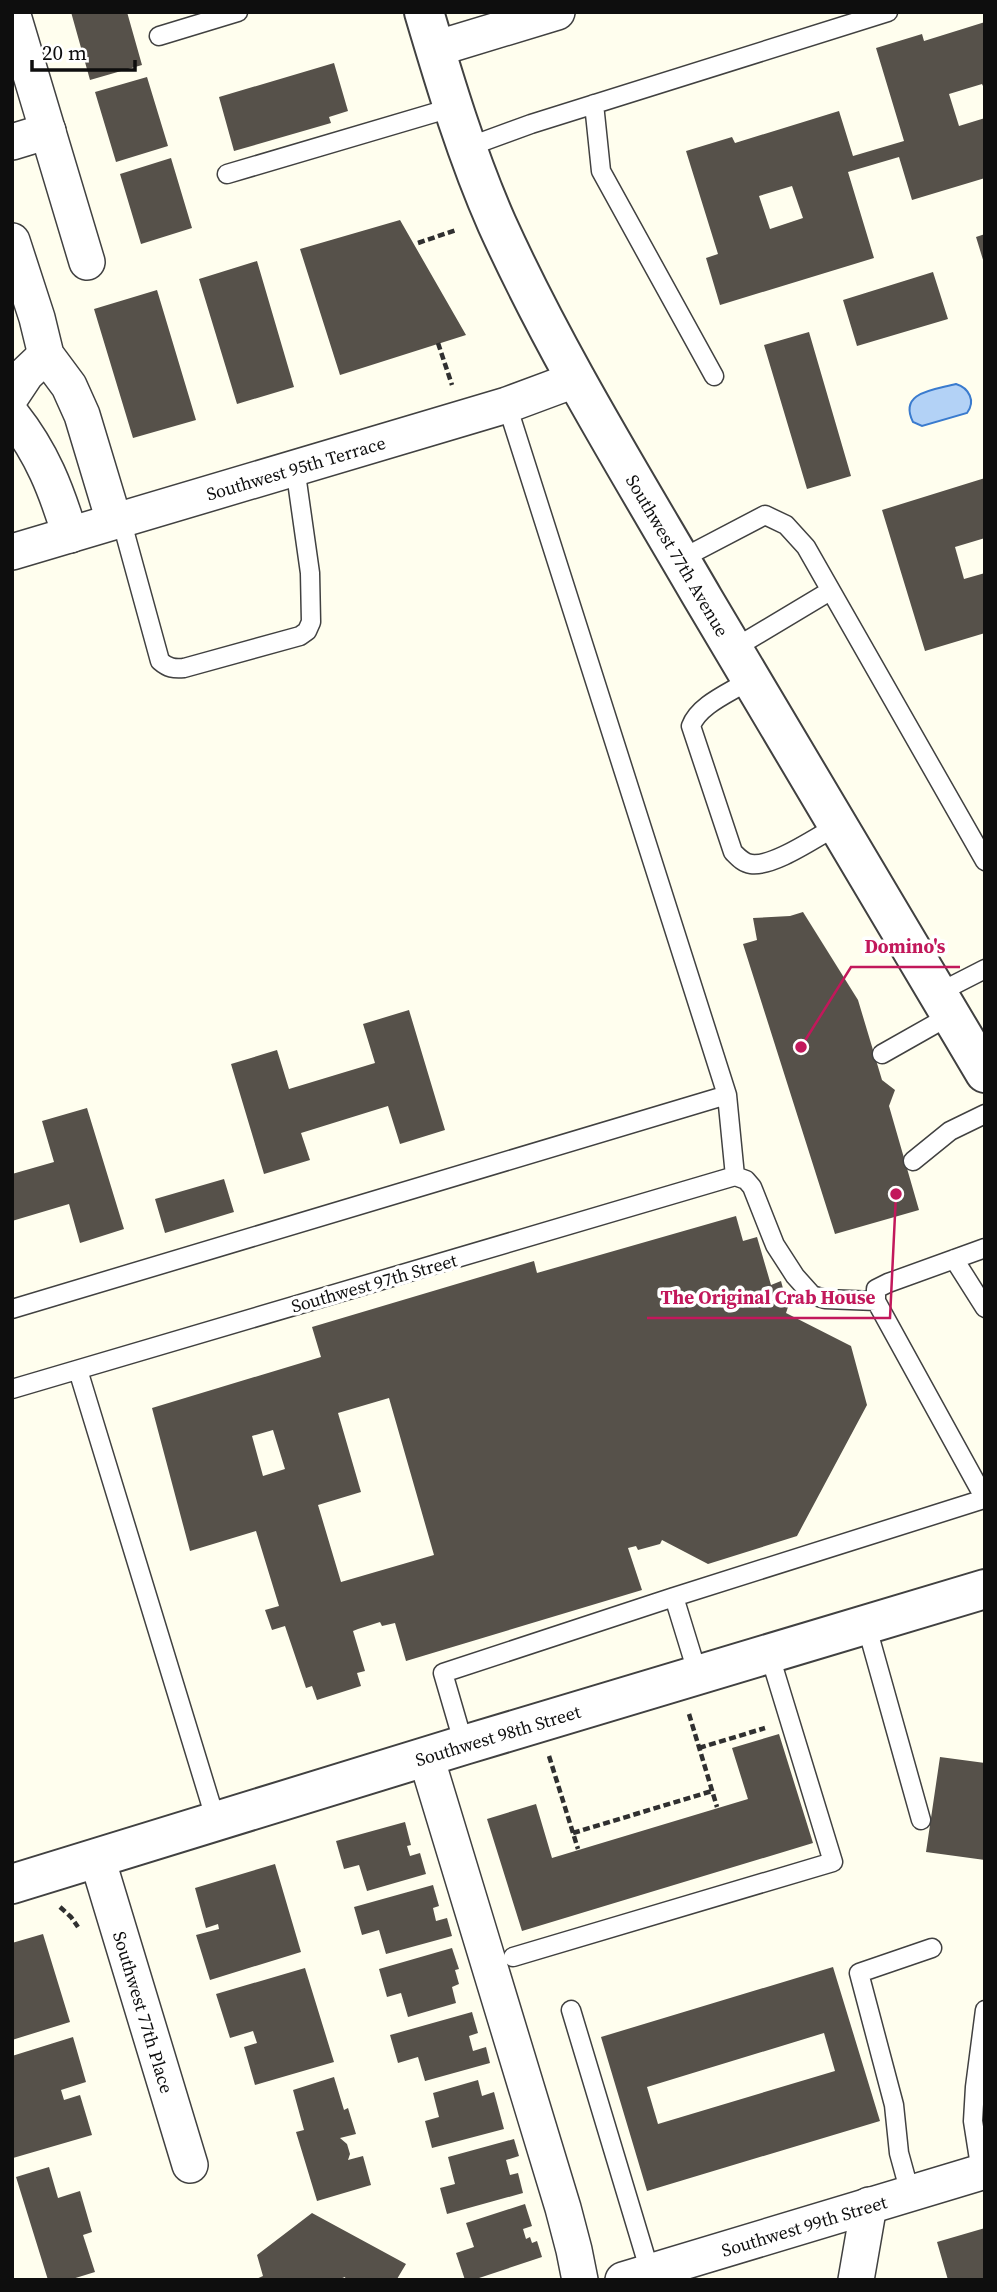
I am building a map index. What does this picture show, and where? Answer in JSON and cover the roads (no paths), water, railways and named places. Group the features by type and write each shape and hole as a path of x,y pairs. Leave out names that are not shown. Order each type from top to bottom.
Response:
{"street":[{"path":"12,12 87,262"},
{"name":"Southwest 77th Avenue","path":"424,12 468,147 499,226 577,379 742,664 985,1073"},
{"path":"435,49 557,12"},
{"path":"12,142 48,131"},
{"path":"12,241 37,317 46,355 69,386 82,415 118,520"},
{"path":"12,395 26,374 46,355"},
{"name":"Southwest 95th Terrace","path":"12,552 507,405 577,379"},
{"path":"12,415 29,436 53,481 69,535"},
{"name":"Southwest 98th Street","path":"12,1884 426,1756 985,1589"},
{"path":"426,1756 566,2219 580,2280"},
{"name":"Southwest 77th Place","path":"97,1858 190,2165"},
{"name":"Southwest 99th Street","path":"636,2276 983,2171"},
{"path":"856,2280 869,2205"}],"lane":[{"path":"159,36 238,12"},
{"path":"468,147 594,104 888,12"},
{"path":"594,104 601,171 714,376"},
{"path":"227,174 454,107"},
{"path":"507,405 727,1095 735,1176 746,1180 752,1186 775,1245 795,1276 812,1295 876,1301"},
{"path":"118,520 160,661 166,667 184,668 300,636 307,631 311,622 310,573 295,467"},
{"path":"681,559 765,515 786,525 806,547 985,861"},
{"path":"830,591 742,664 694,718 691,726 733,852 740,860 751,864 769,862 837,825"},
{"path":"882,1054 985,969"},
{"path":"12,1309 727,1095"},
{"path":"913,1161 950,1131 985,1114"},
{"name":"Southwest 97th Street","path":"12,1390 735,1176"},
{"path":"464,1745 443,1673 985,1499 876,1301 876,1289 985,1248"},
{"path":"954,1259 985,1308"},
{"path":"78,1370 216,1821"},
{"path":"674,1597 698,1675"},
{"path":"866,1625 921,1820"},
{"path":"513,1957 833,1862 769,1653"},
{"path":"910,2193 899,2153 894,2105 859,1973 933,1948"},
{"path":"571,2010 636,2276"},
{"path":"983,2171 973,2122 985,2010"}],"water":[{"path":"956,384 970,396 971,404 967,413 922,426 913,422 910,404 914,398"}],"place":[{"name":"Domino's","path":"801,1047"},
{"name":"The Original Crab House","path":"896,1194"}]}
